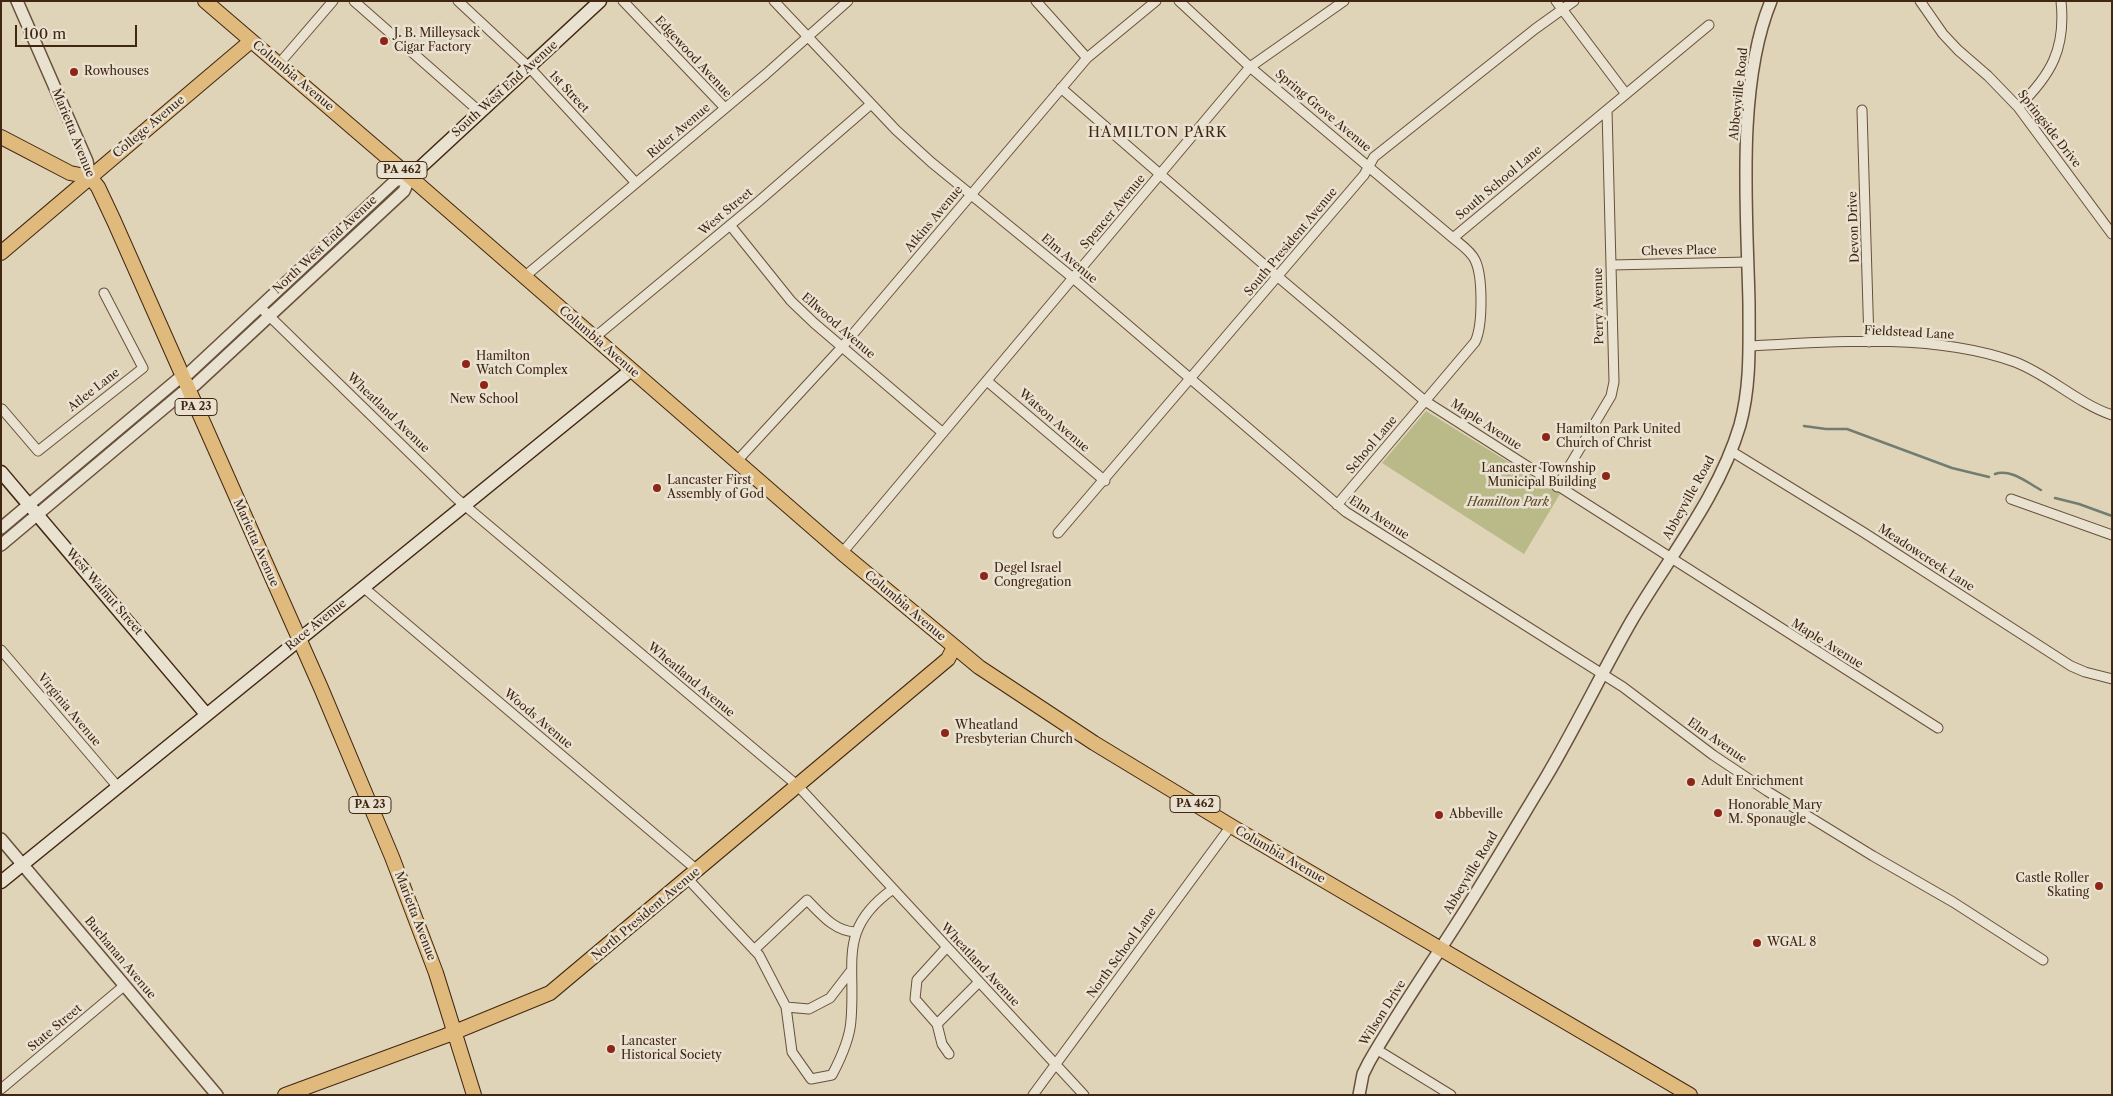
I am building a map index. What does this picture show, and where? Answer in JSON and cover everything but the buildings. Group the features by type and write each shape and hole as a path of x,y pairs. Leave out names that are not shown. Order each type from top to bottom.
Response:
{"main road":[{"name":"Columbia Avenue","path":"205,1 842,552 979,667 1050,715 1231,826 1690,1095"},
{"name":"South West End Avenue","path":"410,177 530,68 600,1"},
{"name":"College Avenue","path":"1,252 251,41"},
{"path":"1,137 70,173 90,178"},
{"name":"Marietta Avenue","path":"90,178 98,187 299,639 407,894 436,973 474,1095"},
{"name":"Race Avenue","path":"1,882 631,370"},
{"name":"West Walnut Street","path":"1,472 206,714"},
{"name":"North President Avenue","path":"285,1095 454,1032 550,993 948,659 954,647"}],"street":[{"name":"Marietta Avenue","path":"17,1 87,161 90,178"},
{"path":"278,64 333,1"},
{"path":"354,1 480,112"},
{"name":"1st Street","path":"458,1 530,68 636,183"},
{"name":"Edgewood Avenue","path":"622,1 725,108"},
{"name":"Elm Avenue","path":"774,1 870,104 931,162 1073,278 1337,505 1602,674 1767,791 1953,902 2043,960"},
{"name":"Rider Avenue","path":"524,277 725,108 848,1"},
{"path":"1036,1 1087,58"},
{"name":"Atkins Avenue","path":"737,461 842,347 1087,58 1156,1"},
{"name":"Spring Grove Avenue","path":"1179,1 1250,67 1453,238"},
{"name":"Spencer Avenue","path":"842,552 1250,67 1344,1"},
{"path":"1556,1 1626,94"},
{"name":"South President Avenue","path":"1058,533 1105,481 1364,175 1374,157 1448,97 1574,1"},
{"name":"Abbeyville Road","path":"1440,949 1545,779 1602,674 1704,503 1730,451 1745,403 1750,346 1747,159 1753,78 1760,35 1772,1"},
{"name":"Springside Drive","path":"1920,1 1943,34 2018,107 2112,234"},
{"path":"2018,107 2043,81 2056,56 2062,27 2061,1"},
{"name":"South School Lane","path":"1426,401 1468,354 1478,336 1480,284 1478,269 1473,256 1453,238 1709,25"},
{"name":"Maple Avenue","path":"1061,88 1277,276 1426,401 1557,487 1938,728"},
{"name":"West Street","path":"594,338 730,225 870,104"},
{"name":"Perry Avenue","path":"1557,487 1611,396 1614,382 1607,110"},
{"name":"Devon Drive","path":"1862,110 1870,342"},
{"name":"North West End Avenue","path":"1,545 38,515 185,383 260,307 395,181 410,177"},
{"name":"North West End Avenue","path":"1,528 269,316 404,191 410,177"},
{"name":"Ellwood Avenue","path":"730,225 791,301 943,433"},
{"name":"Cheves Place","path":"1611,265 1748,262"},
{"name":"Atlee Lane","path":"2,409 38,451 143,368 104,293"},
{"name":"Wheatland Avenue","path":"260,307 464,504 798,786 1084,1095"},
{"name":"Fieldstead Lane","path":"1750,346 1870,342 1938,344 1997,356 2029,368 2112,415"},
{"name":"Watson Avenue","path":"987,380 1105,481"},
{"name":"School Lane","path":"1337,505 1426,401"},
{"name":"Meadowcreek Lane","path":"1730,451 1863,532 2071,666 2112,679"},
{"path":"2010,499 2112,535"},
{"name":"Woods Avenue","path":"363,587 692,875 761,958 786,1006"},
{"name":"Virginia Avenue","path":"1,650 117,786"},
{"name":"North School Lane","path":"1033,1095 1231,826"},
{"name":"Buchanan Avenue","path":"1,839 217,1095"},
{"path":"851,970 830,998 810,1010 786,1006 792,1052 811,1079 832,1075 843,1054 852,1022 851,970 855,932 870,909 893,889"},
{"path":"754,950 807,900 829,922 844,932 855,932"},
{"path":"947,947 917,980 915,999 937,1024 942,1044 949,1054"},
{"name":"Wilson Drive","path":"1359,1095 1363,1074 1376,1049 1440,949"},
{"path":"937,1024 979,982"},
{"name":"State Street","path":"1,1089 124,985"},
{"path":"1376,1049 1451,1095"}],"green space":[{"name":"Hamilton Park","path":"1426,411 1560,494 1524,554 1382,463"}],"waterway":[{"path":"1804,426 1847,429 1952,468 1989,477"},
{"path":"1995,474 2007,473 2013,475 2041,490"},
{"path":"2055,498 2079,504 2112,516"}],"place":[{"name":"J. B. Milleysack Cigar Factory","path":"384,41"},
{"name":"Rowhouses","path":"74,72"},
{"name":"Hamilton Watch Complex","path":"466,364"},
{"name":"New School","path":"484,385"},
{"name":"Hamilton Park United Church of Christ","path":"1546,437"},
{"name":"Lancaster Township Municipal Building","path":"1606,476"},
{"name":"Lancaster First Assembly of God","path":"657,488"},
{"name":"Degel Israel Congregation","path":"984,576"},
{"name":"Wheatland Presbyterian Church","path":"945,733"},
{"name":"Adult Enrichment","path":"1691,782"},
{"name":"Honorable Mary M. Sponaugle","path":"1718,813"},
{"name":"Abbeville","path":"1439,815"},
{"name":"Castle Roller Skating","path":"2099,886"},
{"name":"WGAL 8","path":"1757,943"},
{"name":"Lancaster Historical Society","path":"611,1049"}],"district":[{"name":"HAMILTON PARK","path":"1158,133"}]}
